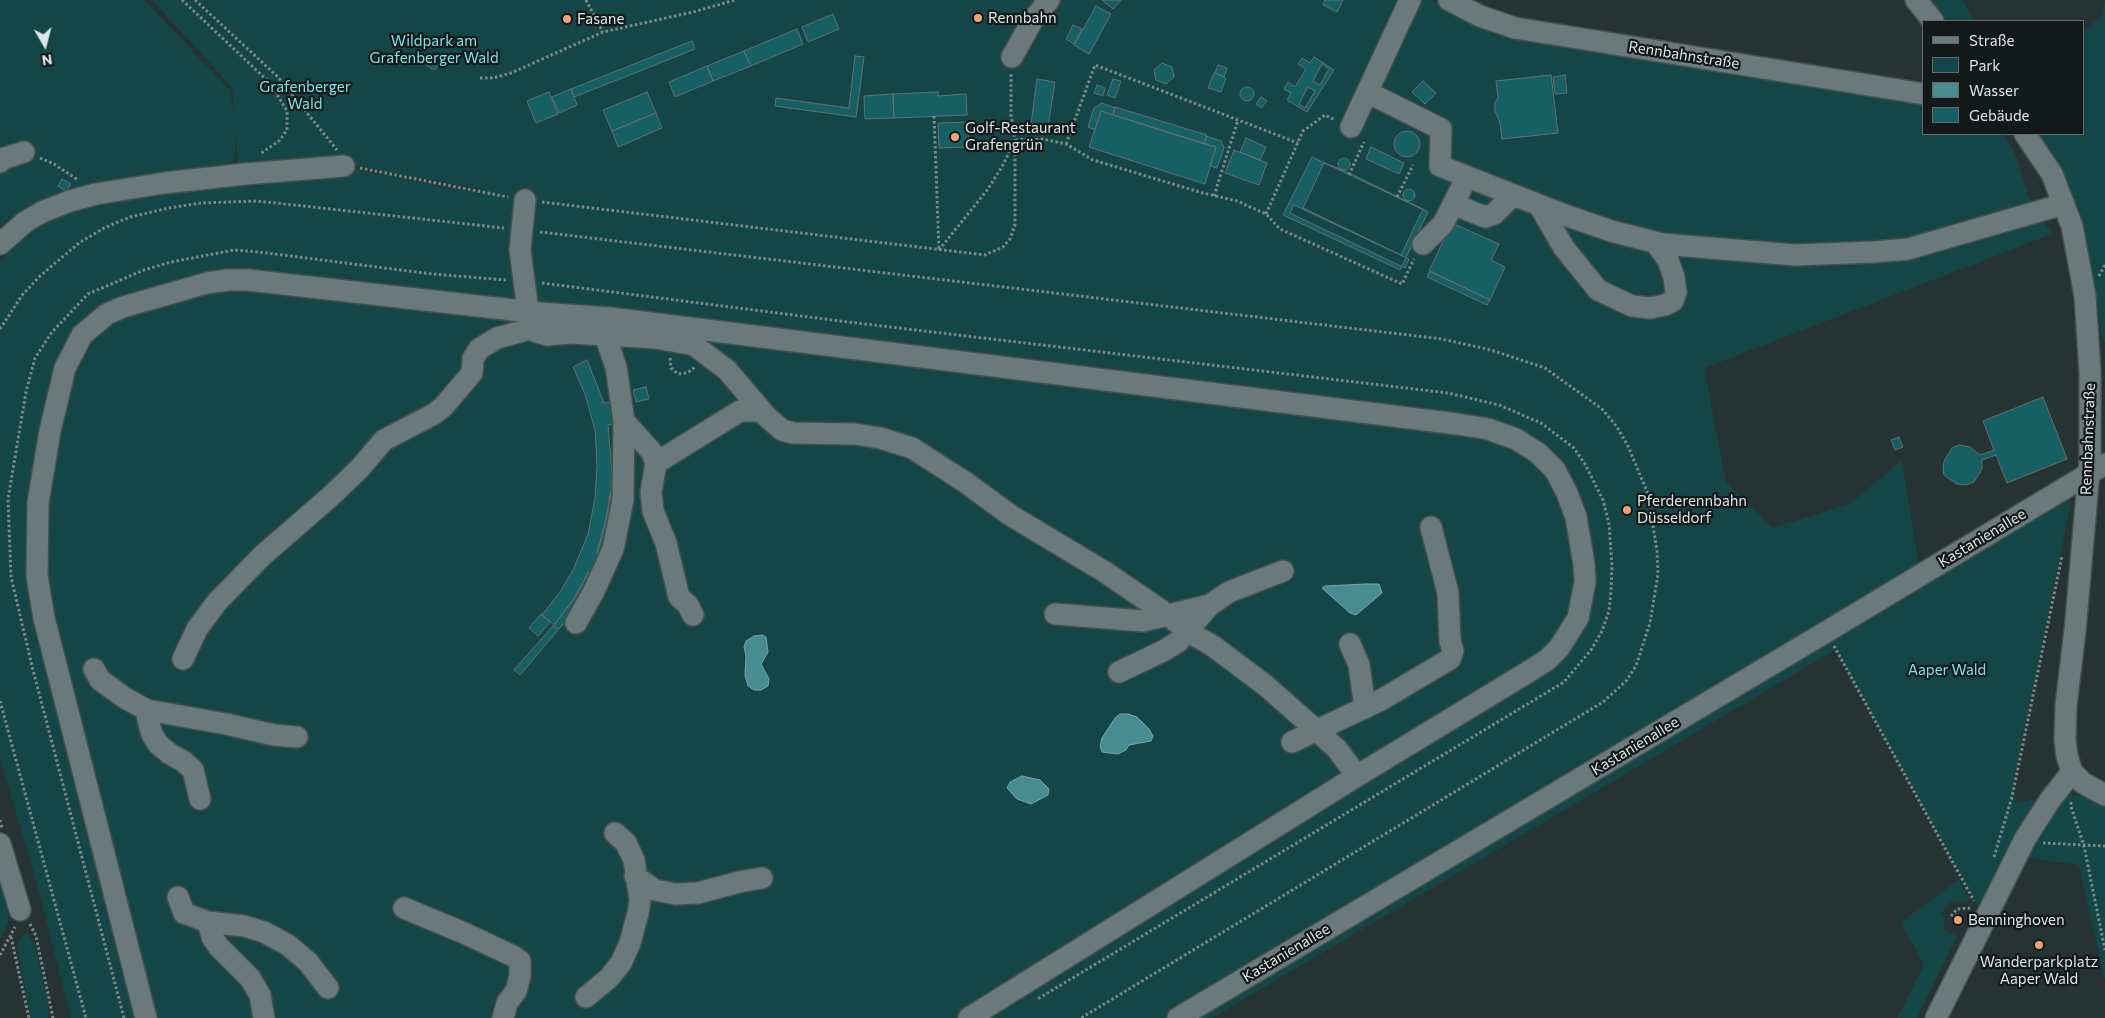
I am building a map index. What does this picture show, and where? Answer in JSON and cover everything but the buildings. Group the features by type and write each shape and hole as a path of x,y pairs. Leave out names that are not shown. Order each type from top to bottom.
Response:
{"street":[{"path":"1012,57 1032,21 1049,0"},
{"path":"1358,135 1368,92 1410,0"},
{"name":"Rennbahnstraße","path":"1449,0 1480,16 1515,28 1922,94"},
{"path":"1916,0 1932,20"},
{"path":"1368,92 1441,129 1440,166 1539,205 1611,230 1656,242 1720,250 1795,255 1874,252 1908,248 2064,204"},
{"name":"Rennbahnstraße","path":"2026,135 2052,174 2064,204 2072,226 2085,296 2097,468 2066,705 2065,740 2070,764"},
{"path":"0,150 24,152"},
{"path":"0,244 25,222 42,212 70,201 96,194 164,183 344,166"},
{"path":"1423,244 1443,224 1467,177"},
{"path":"1453,204 1485,217 1494,214 1510,198 1519,197"},
{"path":"525,200 520,250 530,318 534,331 547,334 656,338 698,347 727,370 762,411 782,430 793,433 854,434 880,438 912,448 965,482 1010,515 1105,572 1168,615 1187,631 1213,646 1265,685 1316,730 1337,749 1357,776"},
{"path":"1539,205 1564,248 1598,290 1632,306 1650,308 1665,306 1673,301 1676,292 1674,277 1668,260 1656,242"},
{"path":"146,1018 48,635 37,576 38,503 50,431 65,368 72,351 82,335 107,314 123,307 206,283 248,280 530,318 610,318 1457,424 1488,429 1516,439 1538,453 1555,470 1567,493 1576,517 1581,542 1585,582 1578,618 1559,648 1547,660 969,1018"},
{"path":"183,658 197,629 230,586 331,496 360,468 384,440 434,414 443,407 472,373 473,359 479,349 498,338 523,332 530,318"},
{"path":"576,623 594,591 613,548 623,500 624,421 616,367 605,335"},
{"path":"656,463 740,411 762,411"},
{"path":"624,421 651,451 656,463 650,492 653,511 666,543 679,597 688,605 693,615"},
{"name":"Kastanienallee","path":"1178,1018 1826,632 2097,468"},
{"path":"1292,742 1365,708 1450,659 1453,651 1450,641 1448,593 1431,527"},
{"path":"1119,672 1178,642 1210,605 1229,592 1283,571"},
{"path":"1055,614 1143,621 1210,605"},
{"path":"1350,644 1359,665 1365,708"},
{"path":"94,669 100,680 125,698 147,710 226,724 274,735 297,737"},
{"path":"147,710 152,734 158,744 193,770 200,799"},
{"path":"1936,1018 2025,839 2070,764 2083,783 2105,795"},
{"path":"586,997 621,963 630,943 640,900 634,860 626,843 615,833"},
{"path":"0,844 20,910"},
{"path":"635,876 655,890 674,894 698,893 762,878"},
{"path":"178,897 184,912 208,922 244,926 264,932 288,945 308,962 328,988"},
{"path":"404,908 471,936 520,961 520,976 516,991 508,1003 503,1018"},
{"path":"208,922 212,937 219,947 250,978 260,995 264,1018"}],"path":[{"path":"182,0 270,83 287,111 287,130 279,141 254,156"},
{"path":"195,0 278,77 332,142 341,156 344,166 393,173 525,200 985,255 1003,247 1010,239 1015,225 1015,140 1011,114 1012,57"},
{"path":"586,0 603,32"},
{"path":"480,78 493,78 512,73 603,32 693,12 735,0"},
{"path":"1066,144 1095,65 1298,143"},
{"path":"1266,214 1303,131 1325,115 1358,135 1360,150 1349,175"},
{"path":"934,116 939,251"},
{"path":"1214,196 1238,120"},
{"path":"1015,140 1043,139 1066,144 1093,160 1237,201 1266,214 1280,229 1402,284 1423,244"},
{"path":"939,251 988,189 1004,165 1015,140"},
{"path":"24,152 68,172 96,194"},
{"path":"1397,197 1414,165"},
{"path":"0,329 23,294 42,275 78,243 104,228 130,217 169,208 201,203 257,201 521,230 1450,341 1491,350 1545,368 1602,409 1617,427 1632,454 1648,494 1657,550 1656,600 1636,666 1626,682 1603,702 1081,1018"},
{"path":"1993,861 2016,780 2063,548"},
{"path":"1826,632 1978,908"},
{"path":"1031,1003 1547,694 1564,682 1579,666"},
{"path":"0,701 86,1018"},
{"path":"2070,764 2071,807 2084,846 2105,950"},
{"path":"2025,839 2044,844 2105,846"},
{"path":"0,955 11,936 20,910"},
{"path":"20,910 36,936 53,1018"},
{"path":"11,936 29,1018"}],"green space":[{"path":"0,0 144,0 229,89 234,112 232,87 152,0 1433,0 1463,19 1502,33 1922,105 1922,135 2003,135 2014,151 2029,198 2052,234 1704,368 1726,482 1772,528 1850,504 1902,460 1919,568 1821,626 1835,650 1212,1018 71,1018 39,891 0,757 0,263 18,239 62,212 131,197 343,167 478,192 483,189 343,164 239,169 236,137 234,160 195,176 63,194 0,225"},
{"path":"1928,0 1963,0 1973,20 1944,20"},
{"path":"2105,0 2105,343 2103,342 2089,253 2067,182 2048,148 2038,135 2085,135 2085,32 2102,15"},
{"name":"Aaper Wald","path":"2062,498 2071,503 2014,780 2015,804 2050,796 2090,796 2105,802 2105,981 2079,865 2024,857 1998,909 1978,907 1830,639"},
{"path":"0,863 8,893 8,924 0,938"},
{"path":"1959,880 1970,902 1952,901 1945,906 1941,915 1945,919 1943,930 1957,936 1917,1018 1897,1018 1924,965 1901,922"},
{"path":"26,931 35,944 48,1003 48,1018 31,1018 30,1015 17,945"}],"water":[{"path":"1379,584 1382,593 1356,615 1350,613 1322,588 1325,586"},
{"path":"762,635 766,637 768,652 761,664 769,679 768,686 761,690 754,690 748,686 745,675 746,656 744,647 746,641 754,636"},
{"path":"1120,714 1137,717 1149,729 1153,736 1151,741 1129,745 1126,750 1118,754 1102,752 1100,746 1102,738 1115,718"},
{"path":"1022,776 1040,780 1049,789 1048,795 1031,804 1017,799 1007,788 1010,782"}],"place":[{"name":"Rennbahn","path":"978,18"},
{"name":"Fasane","path":"567,19"},
{"name":"Golf-Restaurant Grafengrün","path":"955,137"},
{"name":"Pferderennbahn Düsseldorf","path":"1627,510"},
{"name":"Benninghoven","path":"1958,920"},
{"name":"Wanderparkplatz Aaper Wald","path":"2039,945"}],"park label":[{"name":"Wildpark am Grafenberger Wald","path":"434,50"},
{"name":"Grafenberger Wald","path":"305,96"}]}
